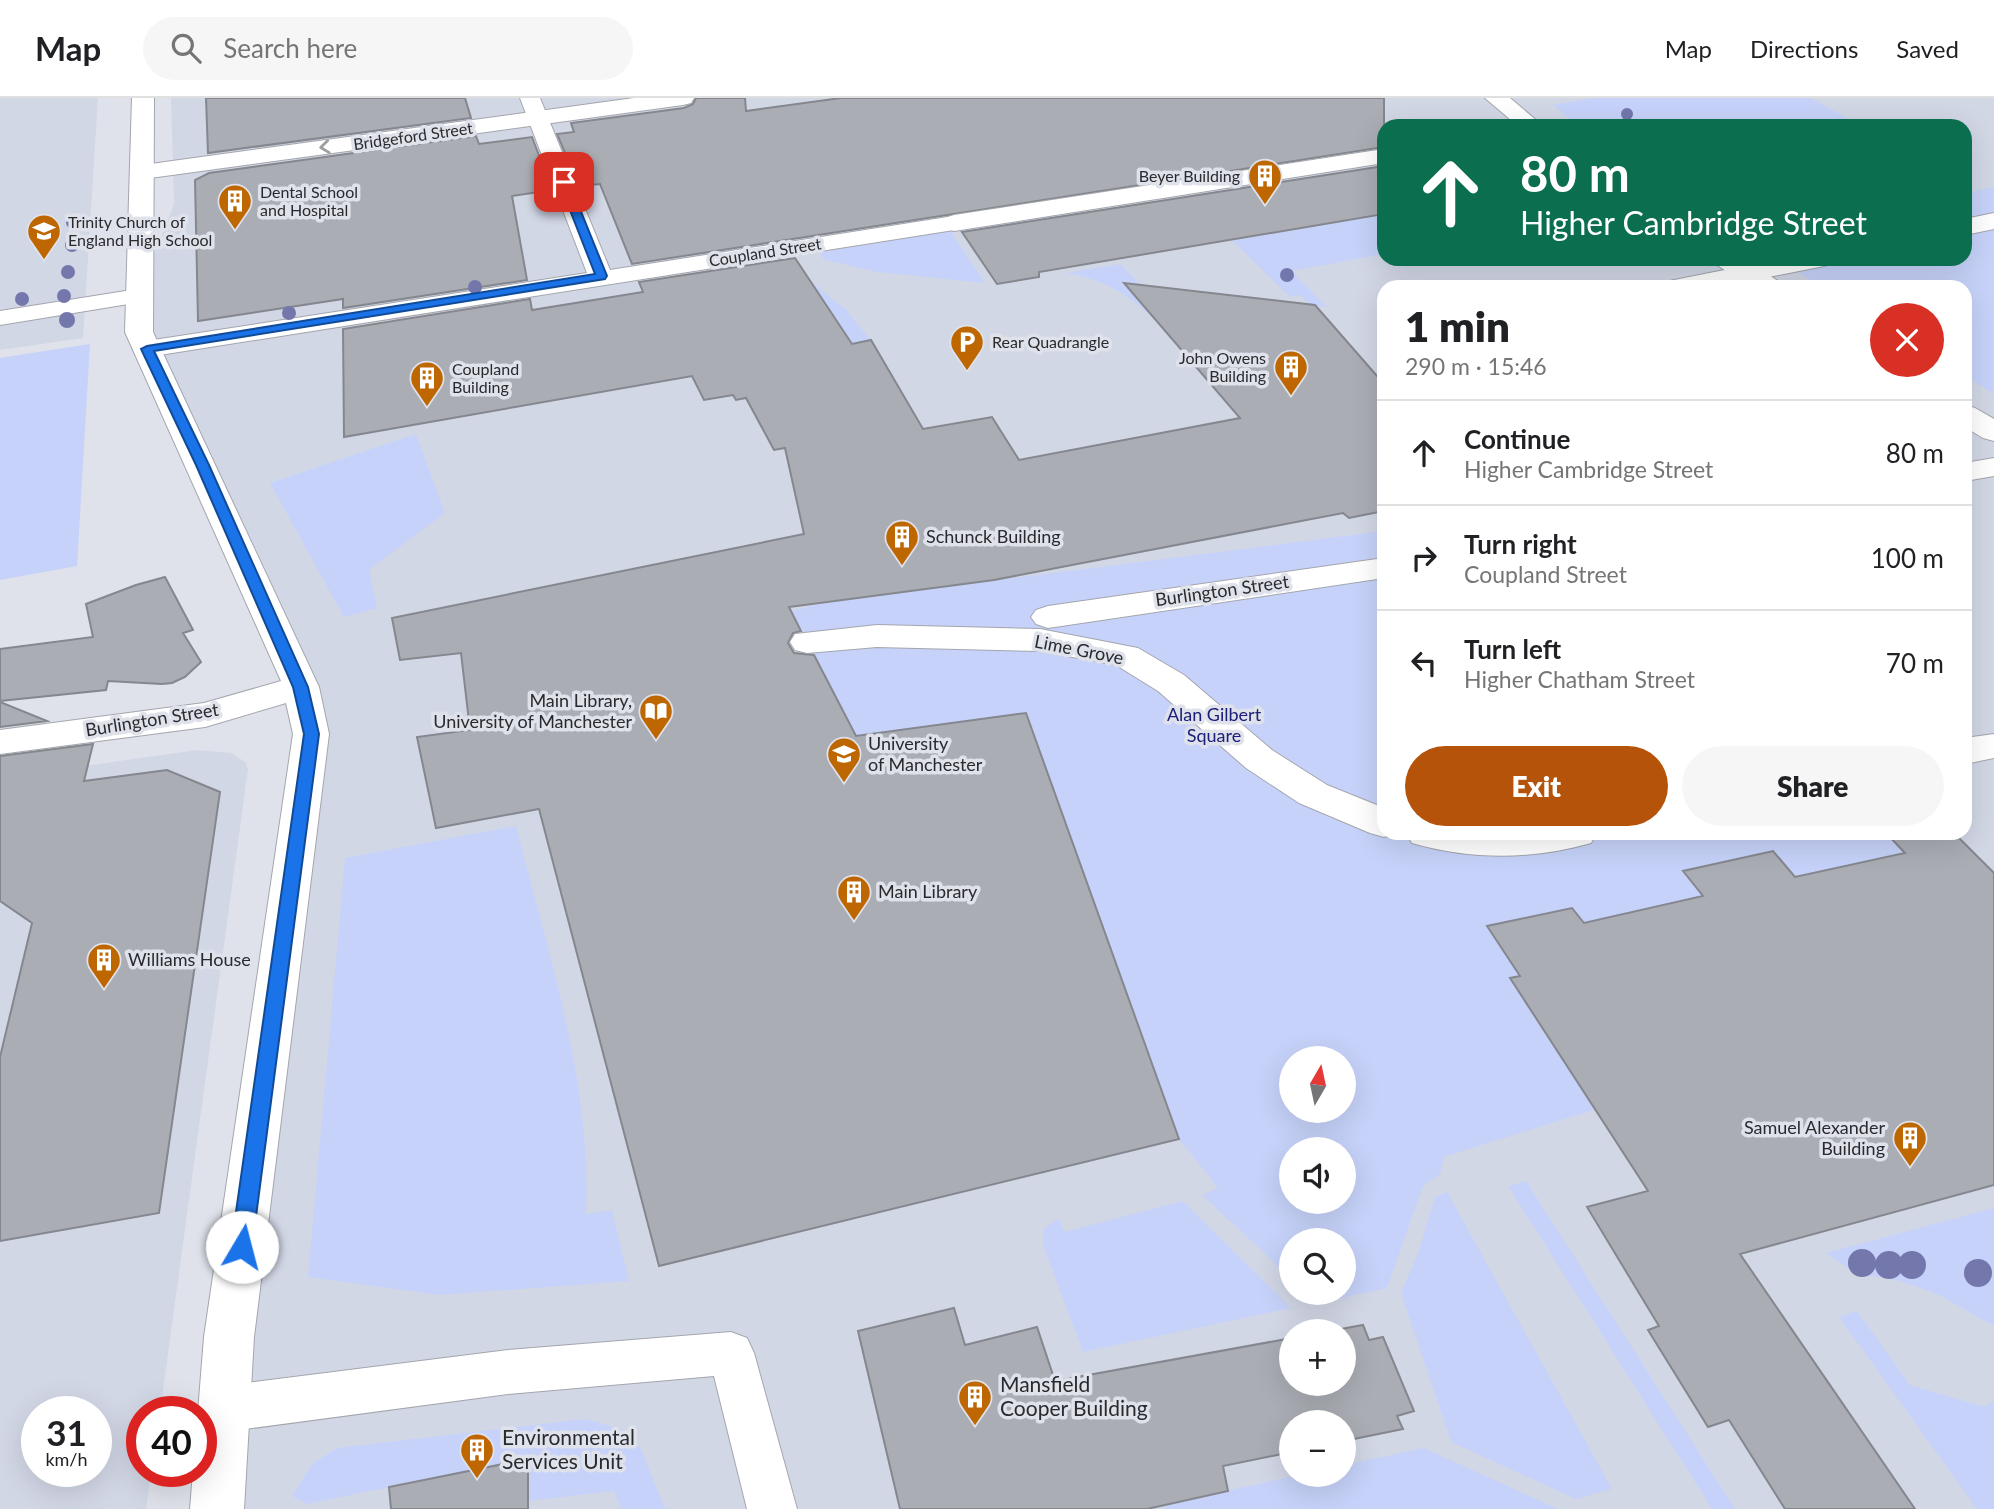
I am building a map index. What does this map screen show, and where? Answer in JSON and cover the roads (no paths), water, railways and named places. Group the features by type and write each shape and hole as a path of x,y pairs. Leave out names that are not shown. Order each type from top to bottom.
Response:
{"street":[{"path":"143,98 139,332 202,465 300,687 311,734 229,1337 217,1509"},
{"name":"Bridgeford Street","path":"143,172 534,108 683,98"},
{"path":"1496,98 1523,119"},
{"name":"Coupland Street","path":"954,223 1377,157"},
{"path":"1972,225 1994,220"},
{"path":"1736,266 1758,280"},
{"path":"1762,280 1800,266"},
{"path":"1972,419 1994,432"},
{"name":"Burlington Street","path":"877,636 1054,616 1377,569"},
{"name":"Lime Grove","path":"807,642 877,636 1040,640 1126,656 1171,683 1259,759 1313,794 1377,820"},
{"name":"Burlington Street","path":"0,742 205,715 300,687"},
{"path":"1972,750 1994,746"},
{"path":"1480,840 1546,840"}],"lane":[{"path":"534,108 601,276"},
{"name":"Coupland Street","path":"147,349 286,333 601,276 954,223"},
{"path":"769,252 806,262"},
{"path":"0,318 138,296"},
{"path":"223,1409 508,1372 731,1353 772,1509"}],"place":[{"name":"Beyer Building","path":"1265,206"},
{"name":"Dental School and Hospital","path":"235,231"},
{"name":"Trinity Church of England High School","path":"44,261"},
{"name":"Rear Quadrangle","path":"967,372"},
{"name":"John Owens Building","path":"1291,397"},
{"name":"Coupland Building","path":"427,408"},
{"name":"Schunck Building","path":"902,567"},
{"name":"Main Library, University of Manchester","path":"656,741"},
{"name":"University of Manchester","path":"844,784"},
{"name":"Main Library","path":"854,922"},
{"name":"Williams House","path":"104,990"},
{"name":"Samuel Alexander Building","path":"1910,1168"},
{"name":"Mansfield Cooper Building","path":"975,1427"},
{"name":"Environmental Services Unit","path":"477,1480"}],"park label":[{"name":"Alan Gilbert Square","path":"1214,725"}]}
